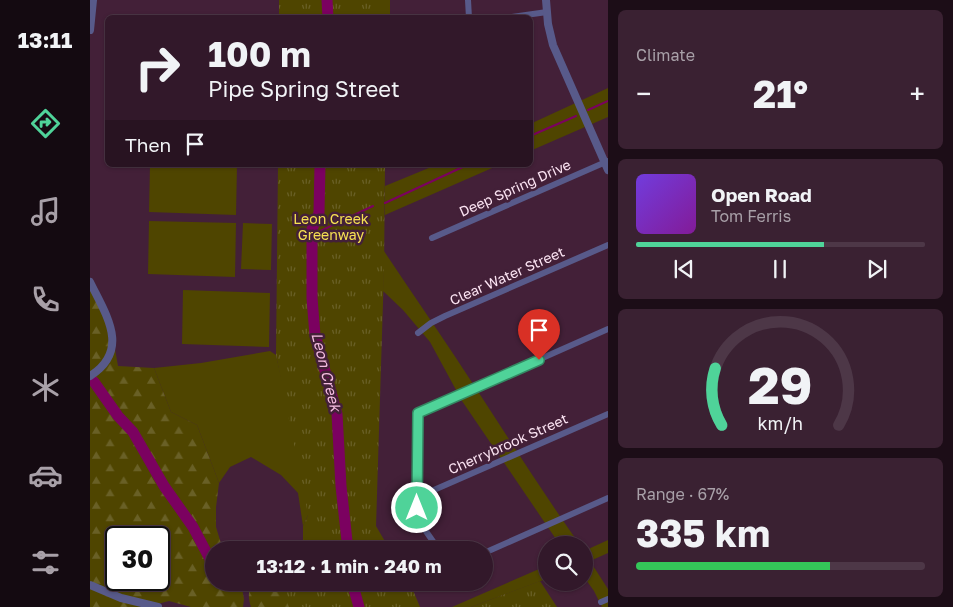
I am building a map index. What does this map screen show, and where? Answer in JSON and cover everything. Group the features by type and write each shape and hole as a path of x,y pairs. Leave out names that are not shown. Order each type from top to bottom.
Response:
{"street":[{"path":"90,30 93,0"},
{"path":"468,0 469,15"},
{"path":"546,0 546,12 553,45 607,165"},
{"path":"526,15 546,12"},
{"name":"Deep Spring Drive","path":"432,238 607,165"},
{"name":"Clear Water Street","path":"418,334 431,323 445,316 608,245"},
{"path":"90,282 108,318 113,342 107,361 98,371 90,376"},
{"path":"433,541 421,524 417,508 418,413 608,329"},
{"name":"Cherrybrook Street","path":"417,494 426,493 608,414"},
{"path":"493,549 608,498"},
{"path":"90,585 121,598 158,607"},
{"path":"601,602 608,599"}],"green space":[{"path":"279,0 390,0 390,15 279,15"},
{"path":"608,88 608,117 533,150 533,123"},
{"path":"150,167 237,167 236,215 149,212"},
{"name":"Leon Creek Greenway","path":"278,167 385,167 384,270 376,526 385,541 312,541 276,355"},
{"path":"431,167 494,167 385,215 385,186"},
{"path":"149,221 236,223 235,277 148,274"},
{"path":"243,223 272,224 271,270 241,269"},
{"path":"384,251 574,536 554,536 462,401 430,342 403,310 383,291"},
{"path":"90,282 111,327 118,366 154,368 171,412 197,425 219,483 216,527 220,541 205,541 205,591 242,591 244,599 243,607 191,607 169,601 146,607 90,607"},
{"path":"183,290 270,293 269,347 182,344"},
{"path":"270,351 276,355 311,509 303,526 298,493 281,475 251,457 230,467 219,483 197,425 171,412 154,368 201,363"},
{"path":"311,509 325,541 303,541 303,526"},
{"path":"608,540 608,553 593,560 593,547"},
{"path":"593,566 608,589 608,607 602,607 594,591"},
{"path":"538,569 538,582 471,607 452,607 489,591 493,591 493,589"},
{"path":"538,582 538,591 547,591 557,607 471,607"},
{"path":"286,591 413,591 420,607 289,607 284,595"},
{"path":"322,591 300,607 251,607 249,592"}],"waterway":[{"name":"Leon Creek","path":"327,0 328,15"},
{"path":"588,110 608,101"},
{"path":"533,135 576,116"},
{"name":"Leon Creek","path":"320,167 319,213 312,229 312,298 315,335 337,414 341,486 347,541"},
{"path":"385,203 463,167"},
{"path":"312,235 373,206"},
{"path":"94,382 118,416 133,432 164,486 193,527 205,550"},
{"name":"Leon Creek","path":"355,591 359,607"}],"route":[{"path":"417,508 418,413 539,360"}]}
